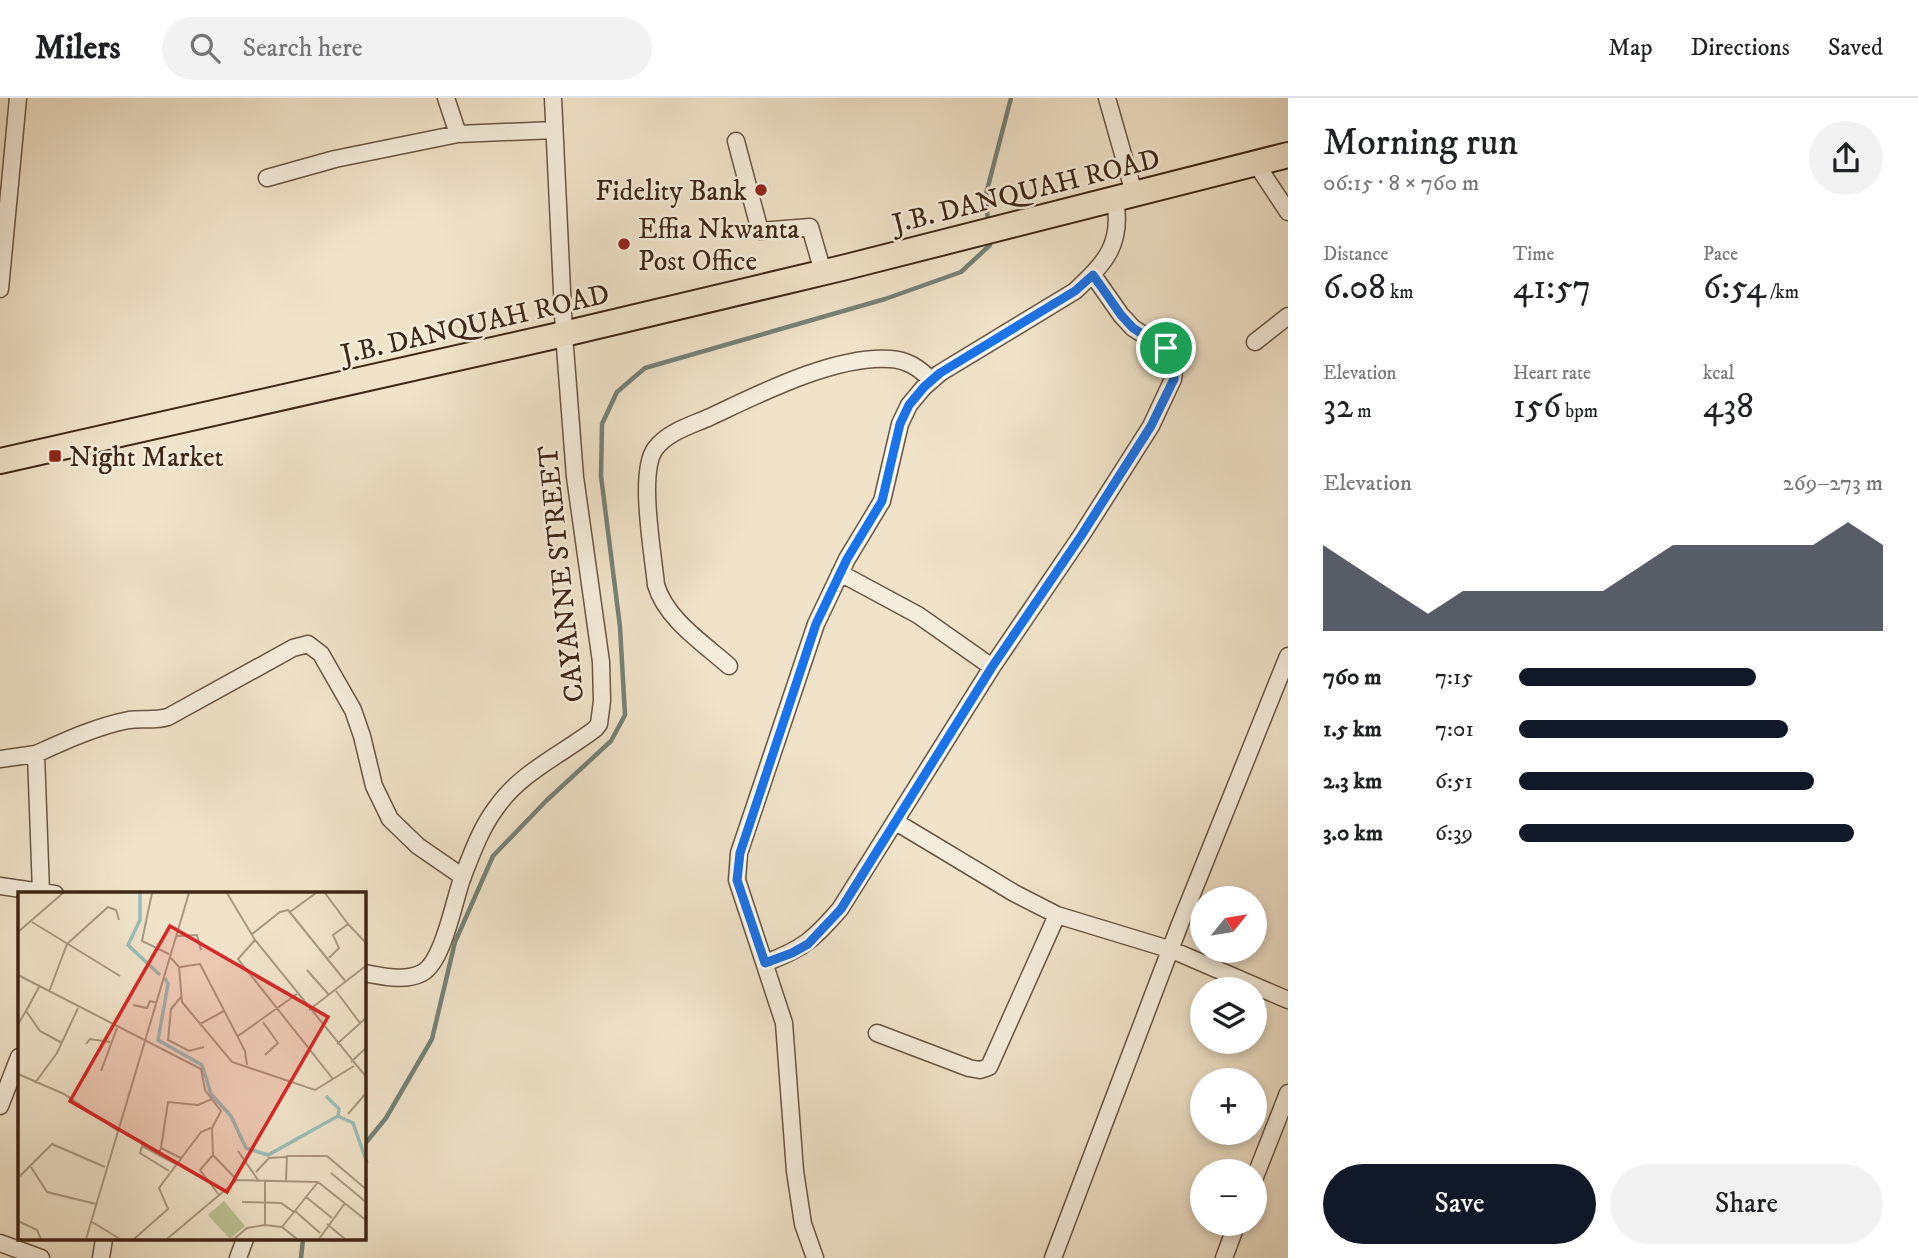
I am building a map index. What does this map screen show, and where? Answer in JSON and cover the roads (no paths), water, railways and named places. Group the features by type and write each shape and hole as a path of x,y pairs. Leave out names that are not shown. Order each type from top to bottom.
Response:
{"highway":[{"name":"J.B. DANQUAH ROAD","path":"0,461 564,334 1288,155"}],"street":[{"path":"0,289 18,98"},
{"path":"446,98 458,134"},
{"name":"CAYANNE STREET","path":"366,973 398,978 411,977 428,969 442,940 463,877 485,825 516,784 595,729 601,716 601,662 575,477 564,334 553,98"},
{"path":"815,1258 803,1224 795,1171 784,1023 737,880 738,861 816,624 882,501 900,424 909,405 931,380 1075,291 1093,275 1109,253 1116,238 1124,196 1107,98"},
{"path":"267,178 335,159 458,134 554,130"},
{"path":"736,141 760,231 810,227 823,272"},
{"path":"1255,162 1288,212"},
{"path":"765,963 808,944 841,909 992,667 1144,437 1174,379 1175,363 1169,351 1133,328 1093,275"},
{"path":"1255,342 1288,316"},
{"path":"729,666 671,613 656,585 646,471 656,447 675,433 769,389 836,366 866,359 901,360 920,369 931,380"},
{"path":"841,573 918,615 992,667"},
{"path":"0,759 36,754 78,736 123,722 167,717 293,648 308,644 321,654 353,710 374,786 390,819 418,846 463,877"},
{"path":"1053,1258 1288,656"},
{"path":"36,754 48,892"},
{"path":"896,822 1014,893 1057,915 1172,950 1288,1000"},
{"path":"0,886 41,892"},
{"path":"877,1033 969,1068 979,1070 989,1067 1057,915"},
{"path":"0,1106 18,1060"},
{"path":"1262,1159 1288,1093"},
{"path":"1272,1132 1288,1139"},
{"path":"1224,1258 1232,1236"},
{"path":"101,1258 104,1240"},
{"path":"238,1258 245,1240"},
{"path":"0,1243 41,1258"}],"waterway":[{"path":"988,223 986,194 1011,98"},
{"path":"366,1143 386,1118 432,1039 455,942 493,856 546,801 611,741 625,715 620,627 601,476 602,424 617,392 645,368 885,299 961,272 990,245 989,239"},
{"path":"301,1258 303,1240"}],"place":[{"name":"Fidelity Bank","path":"761,190"},
{"name":"Effia Nkwanta Post Office","path":"624,244"},
{"name":"Night Market","path":"55,456"}]}
